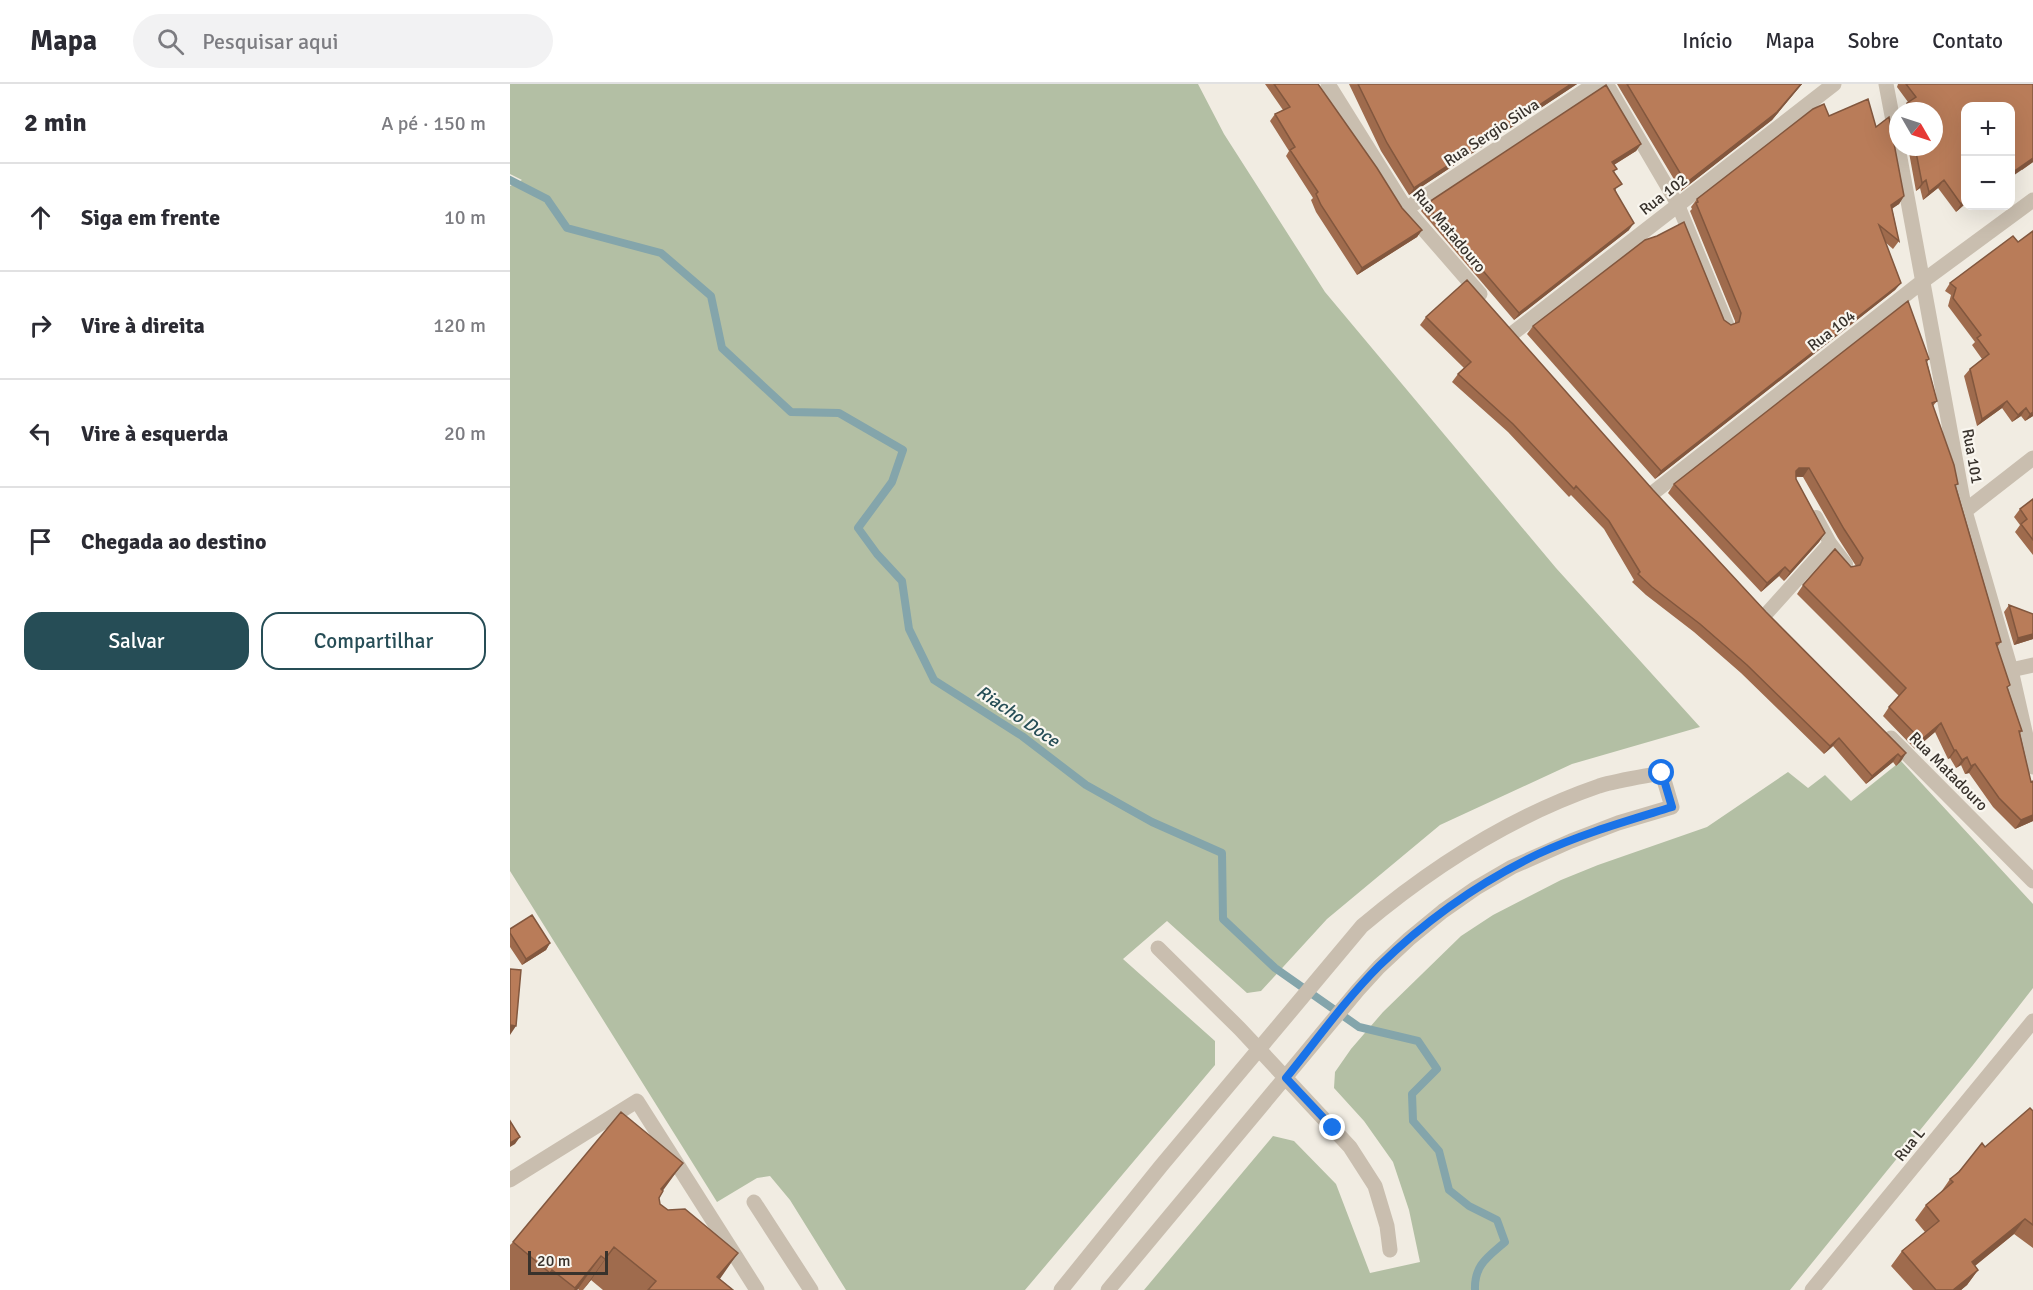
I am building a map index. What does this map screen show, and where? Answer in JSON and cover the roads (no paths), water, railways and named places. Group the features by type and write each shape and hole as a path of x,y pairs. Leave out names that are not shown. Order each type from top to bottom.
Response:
{"street":[{"name":"Rua Matadouro","path":"1328,84 1406,209 1490,306"},
{"name":"Rua Sergio Silva","path":"1406,209 1595,84"},
{"name":"Rua 101","path":"1886,84 1889,102"},
{"name":"Rua 102","path":"1513,333 1832,85"},
{"name":"Rua 101","path":"1900,156 1965,511 2011,670 2027,706 2033,767"},
{"name":"Rua 104","path":"1654,492 1923,281 2033,200"},
{"path":"1965,511 2033,458"},
{"path":"2011,670 2033,665"},
{"name":"Rua Matadouro","path":"1884,730 2033,881"},
{"path":"1061,1290 1161,1166 1362,926 1449,861 1484,839 1541,810 1601,786 1662,773 1672,807 1618,823 1541,853 1494,877 1435,918 1379,967 1108,1290"},
{"path":"1158,948 1286,1078 1344,1141 1364,1167 1375,1186 1383,1209 1390,1250"},
{"name":"Rua L","path":"1812,1290 2033,1021"},
{"path":"510,1180 637,1101 757,1290"},
{"path":"754,1202 811,1290"}],"lane":[{"path":"1607,84 1678,205 1727,324"},
{"path":"1809,504 1830,543 1848,567"},
{"path":"1767,613 1830,543"}],"waterway":[{"name":"Riacho Doce","path":"510,180 547,199 567,228 661,253 711,296 722,348 791,412 839,413 903,450 892,482 858,528 877,554 902,581 909,629 934,680 1022,736 1086,785 1152,822 1222,853 1223,919 1275,968 1359,1027 1418,1041 1437,1069 1412,1094 1413,1121 1439,1151 1449,1190 1469,1206 1497,1220 1505,1242 1483,1262 1477,1274 1475,1290"}]}
